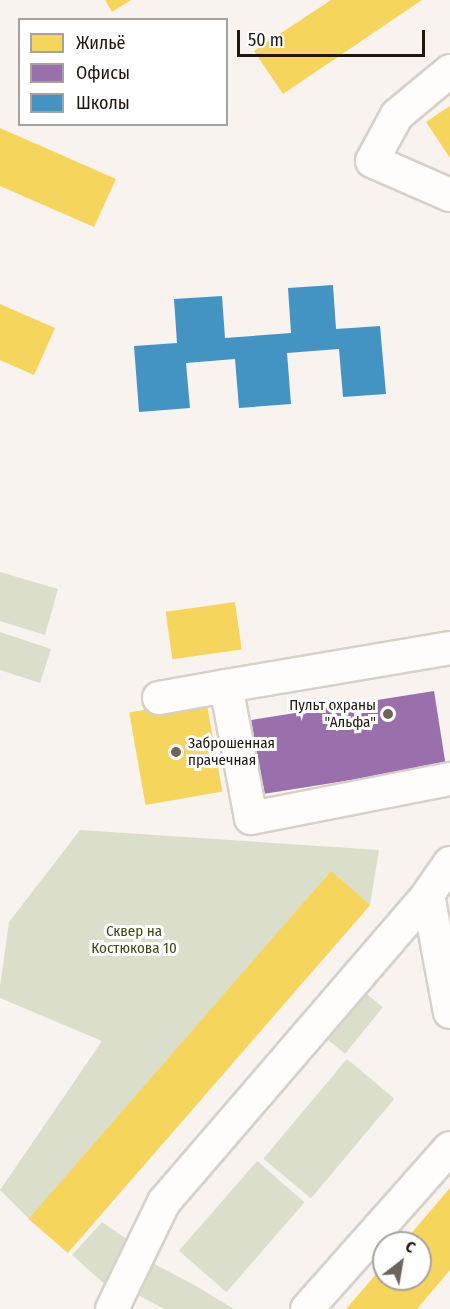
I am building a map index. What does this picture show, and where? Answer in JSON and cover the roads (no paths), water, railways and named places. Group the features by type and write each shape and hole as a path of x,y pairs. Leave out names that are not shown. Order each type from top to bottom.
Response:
{"lane":[{"path":"450,71 397,115 372,161 450,195"},
{"path":"159,698 450,648"},
{"path":"226,687 251,819 450,779"},
{"path":"112,1309 164,1202 429,896 450,863"},
{"path":"429,896 450,1012"},
{"path":"307,1309 450,1148"}],"place":[{"name":"Пульт охраны \"Альфа\"","path":"388,714"},
{"name":"Заброшенная прачечная","path":"176,752"}],"park label":[{"name":"Сквер на Костюкова 10","path":"134,940"}]}
